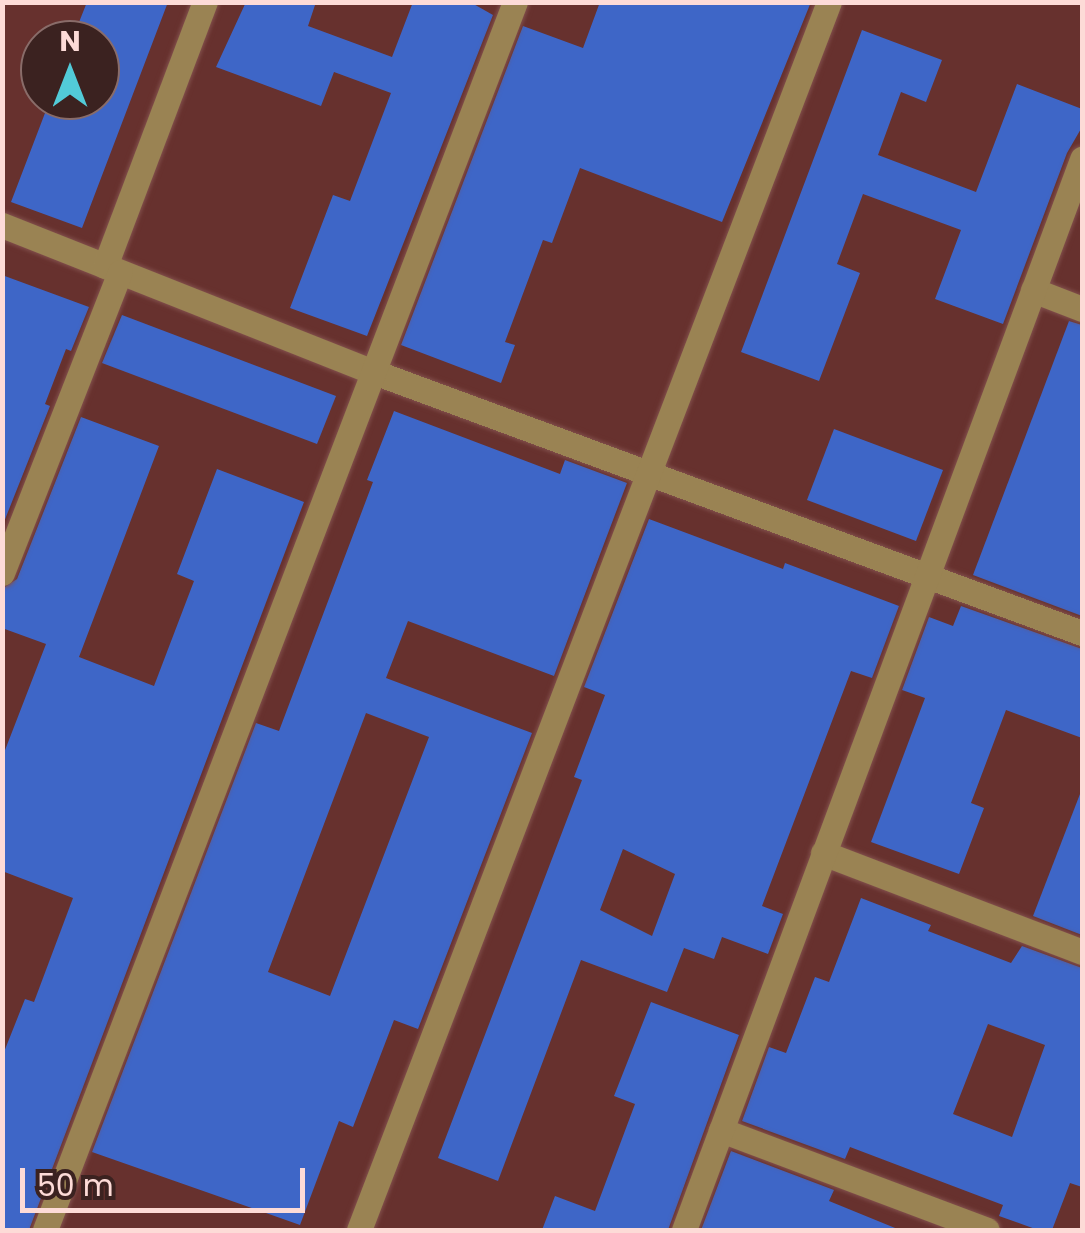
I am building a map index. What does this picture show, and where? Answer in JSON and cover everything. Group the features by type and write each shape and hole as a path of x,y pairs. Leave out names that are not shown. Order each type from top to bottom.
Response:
{"street":[{"path":"2,573 206,2"},
{"path":"46,1230 515,2"},
{"path":"359,1230 829,2"},
{"path":"684,1230 1082,159"},
{"path":"2,226 374,372 1082,633"},
{"path":"1033,290 1082,309"},
{"path":"824,853 1082,952"},
{"path":"721,1130 987,1230"}],"building":[{"path":"87,2 168,2 82,228 11,202 42,120 120,120 120,20 80,20"},
{"path":"246,2 316,2 308,26 392,57 413,2 470,2 493,15 367,336 290,308 333,195 350,201 391,93 334,72 321,106 216,67"},
{"path":"600,2 811,2 722,222 580,168 552,243 543,240 505,342 515,345 501,383 401,345 523,26 583,48"},
{"path":"862,30 942,60 926,102 901,92 878,155 976,192 1017,84 1082,109 1082,127 1067,153 1003,324 935,299 961,230 863,194 837,264 860,273 819,381 741,352"},
{"path":"2,275 89,307 71,351 66,349 45,404 50,406 2,527"},
{"path":"122,315 336,396 317,444 102,363"},
{"path":"1069,321 1082,325 1082,616 973,575"},
{"path":"394,411 560,474 565,460 627,483 554,676 408,621 386,678 532,733 418,1029 394,1020 353,1127 339,1121 300,1225 92,1152 256,723 279,731 373,482 367,480","holes":["366,713 429,737 330,996 268,972"]},
{"path":"81,417 159,446 79,657 154,686 194,581 177,574 217,469 304,502 29,1230 2,1230 2,1057 25,999 34,1002 73,898 2,871 2,758 46,644 2,628 2,589 17,579"},
{"path":"834,429 943,470 916,541 807,500"},
{"path":"649,519 783,569 785,563 899,606 872,678 851,671 762,906 783,914 768,954 722,937 714,959 684,948 667,992 581,960 498,1181 438,1158 582,780 574,777 605,695 584,687","holes":["623,849 675,874 652,936 600,910"]},
{"path":"961,606 1082,649 1082,738 1006,710 971,803 984,808 959,874 871,842 925,698 902,690 929,617 953,626"},
{"path":"1082,794 1082,935 1033,916"},
{"path":"861,898 931,925 928,931 1011,963 1022,946 1082,968 1082,1187 1070,1183 1052,1230 1038,1230 999,1216 1003,1205 850,1147 845,1159 742,1121 769,1047 786,1053 815,977 829,982","holes":["988,1024 1045,1045 1012,1137 953,1114"]},
{"path":"651,1002 739,1035 668,1230 542,1230 555,1196 595,1211 635,1104 614,1096"},
{"path":"731,1151 834,1190 829,1201 900,1230 701,1230"}]}
